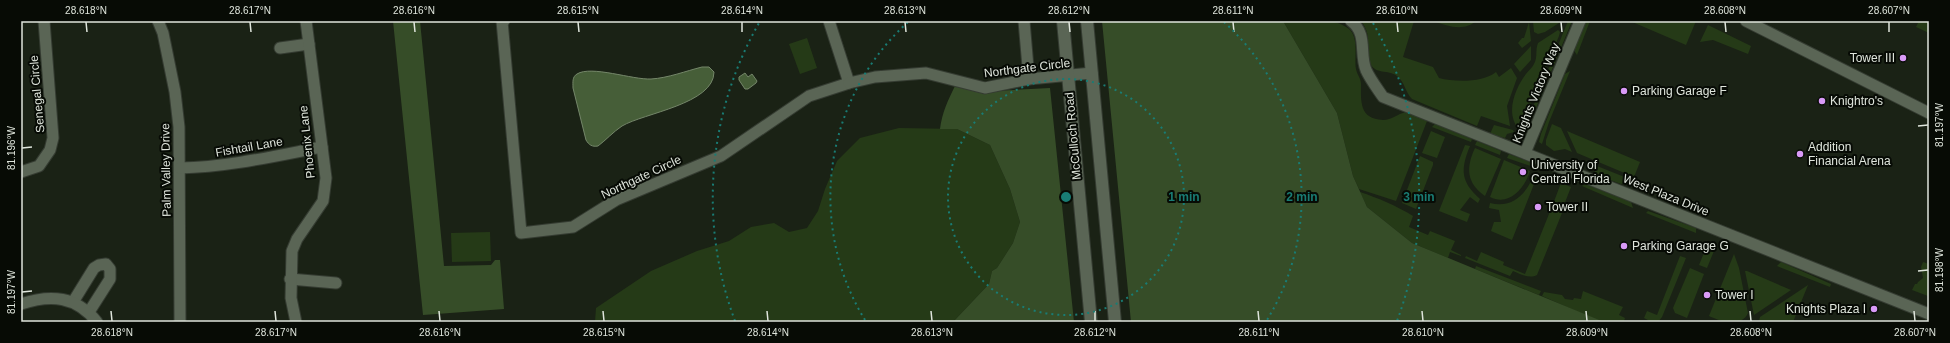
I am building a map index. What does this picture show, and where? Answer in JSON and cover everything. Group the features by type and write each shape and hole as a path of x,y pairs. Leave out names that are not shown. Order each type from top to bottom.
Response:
{"main road":[{"name":"McCulloch Road","path":"1062,21 1091,322"},
{"name":"McCulloch Road","path":"1086,21 1115,322"}],"street":[{"name":"Senegal Circle","path":"21,172 40,166 50,150 53,138 44,21"},
{"name":"Palm Valley Drive","path":"158,21 163,33 175,92 180,127 180,322"},
{"name":"Phoenix Lane","path":"296,322 291,298 290,280 292,251 297,239 323,201 326,178 306,21"},
{"name":"Northgate Circle","path":"504,21 502,21 521,233 574,227 616,200 721,156 809,96 849,83 875,77 926,73 985,88 1029,79 1092,73"},
{"path":"829,21 849,83"},
{"path":"1024,21 1029,79"},
{"name":"West Plaza Drive","path":"1351,21 1358,26 1362,36 1365,69 1382,97 1929,314"},
{"name":"Knights Victory Way","path":"1525,153 1580,21"},
{"path":"1746,21 1929,113"},
{"path":"280,48 309,44"},
{"name":"Fishtail Lane","path":"180,168 202,168 231,164 322,147"},
{"path":"73,302 94,268 99,265 106,264 110,269 110,279 90,312"},
{"path":"290,280 336,283"},
{"path":"21,304 36,299 58,298 73,302 90,312 97,322"}],"shaded area":[{"path":"1323,20 1331,21 1346,27 1350,30 1355,40 1356,69 1361,82 1361,97 1365,113 1375,119 1383,120 1406,112 1427,121 1396,201 1359,189 1353,176 1337,113 1283,21"},
{"path":"393,21 420,21 444,266 491,265 495,260 500,260 504,309 423,315"},
{"path":"1102,21 1283,21 1337,113 1353,176 1367,207 1412,243 1604,322 1131,322"},
{"path":"1361,21 1414,21 1403,57 1433,67 1439,78 1468,81 1484,78 1496,72 1499,77 1511,68 1517,78 1507,106 1510,126 1481,116 1477,126 1412,99 1400,78 1390,73 1378,71 1372,67 1369,58 1367,32"},
{"path":"1433,21 1476,21 1466,26 1455,27"},
{"path":"1533,21 1562,21 1545,32 1538,34 1534,32"},
{"path":"1568,21 1572,21 1525,135 1522,134"},
{"path":"1586,21 1590,21 1577,55 1575,48"},
{"path":"1630,21 1696,21 1686,45"},
{"path":"1919,21 1929,21 1929,33 1916,27"},
{"path":"1529,22 1531,41 1522,48 1518,43 1522,38 1524,38"},
{"path":"1708,25 1751,46 1748,54 1713,40 1700,42"},
{"path":"1558,30 1560,32 1559,36 1521,127 1518,128 1512,115 1513,100 1522,79 1535,61 1538,43"},
{"path":"807,38 817,68 800,74 789,44"},
{"path":"1531,46 1531,60 1520,72 1514,64"},
{"path":"702,67 709,67 714,72 711,83 703,92 691,100 632,121 622,126 598,146 591,145 586,140 573,88 575,75 592,71 651,79 670,76"},
{"path":"1570,71 1549,122 1542,144 1539,142 1541,134 1565,74"},
{"path":"745,73 748,77 752,74 757,81 748,89 745,89 739,80 739,77"},
{"path":"955,86 994,91 1050,88 1074,322 953,322 989,284 992,271 997,268 1013,243 1020,222 1010,189 990,145 957,129 940,129 942,118"},
{"path":"1435,124 1472,139 1471,142 1432,127"},
{"path":"1552,124 1561,128 1572,152 1565,149 1554,151 1546,145 1546,140"},
{"path":"1494,125 1513,130 1514,132 1507,134 1505,138 1490,134"},
{"path":"899,128 957,129 990,145 1010,189 1020,222 1013,243 997,268 992,271 989,284 953,322 595,322 596,308 651,271 697,251 729,241 751,227 774,223 789,232 807,228 818,211 825,189 837,161 860,138"},
{"path":"1431,131 1445,137 1437,158 1422,153"},
{"path":"1567,131 1640,162 1634,177 1577,153"},
{"path":"1477,141 1501,151 1500,155 1475,145"},
{"path":"1465,145 1470,146 1465,162 1464,175 1469,187 1480,199 1478,203 1470,197 1460,210 1470,214 1467,222 1439,211"},
{"path":"1475,148 1501,159 1485,196 1474,186 1471,180 1469,168"},
{"path":"1509,154 1540,166 1539,169 1507,158"},
{"path":"1420,156 1433,162 1433,165 1416,209 1402,203"},
{"path":"1504,160 1530,171 1528,177 1516,194 1504,199 1497,199 1490,197"},
{"path":"1597,166 1632,180 1621,184 1594,174"},
{"path":"1535,173 1538,174 1512,240 1491,231 1494,222 1501,222 1499,210 1489,208 1490,203 1506,204 1513,201 1528,187"},
{"path":"1561,183 1571,187 1564,205 1561,207 1553,204"},
{"path":"1585,184 1631,202 1633,208 1582,186"},
{"path":"1360,192 1387,202 1413,216 1409,227 1428,235 1430,231 1455,241 1451,250 1461,256 1450,252 1448,258 1412,243 1367,207"},
{"path":"1551,209 1562,213 1537,275 1522,275 1513,271 1510,276 1465,258 1466,256 1477,261 1481,252 1504,262 1503,265 1525,274"},
{"path":"1648,211 1696,228 1696,233 1646,213"},
{"path":"490,232 491,261 452,262 451,233"},
{"path":"1708,243 1716,246 1707,268 1699,265"},
{"path":"1734,254 1739,268 1748,313 1741,321 1725,322 1709,316"},
{"path":"1680,256 1686,258 1662,317 1658,322 1652,322 1644,318 1647,311 1657,315"},
{"path":"1781,262 1831,284 1830,287 1777,266"},
{"path":"1923,262 1929,264 1928,296 1912,290 1915,284 1923,278 1921,267"},
{"path":"1476,266 1541,291 1539,295 1475,269"},
{"path":"1690,268 1704,274 1687,318 1675,313 1673,308"},
{"path":"1745,271 1747,271 1791,290 1754,315"},
{"path":"1808,285 1793,322 1759,321 1760,317"},
{"path":"1583,291 1623,307 1619,315 1625,318 1624,321 1626,322 1601,322 1542,296 1544,292 1562,295 1565,299 1573,300 1574,298 1581,299"}],"place":[{"name":"Tower III","path":"1903,58"},
{"name":"Parking Garage F","path":"1624,91"},
{"name":"Knightro's","path":"1822,101"},
{"name":"Addition Financial Arena","path":"1800,154"},
{"name":"University of Central Florida","path":"1523,172"},
{"name":"Tower II","path":"1538,207"},
{"name":"Parking Garage G","path":"1624,246"},
{"name":"Tower I","path":"1707,295"},
{"name":"Knights Plaza I","path":"1874,309"}]}
